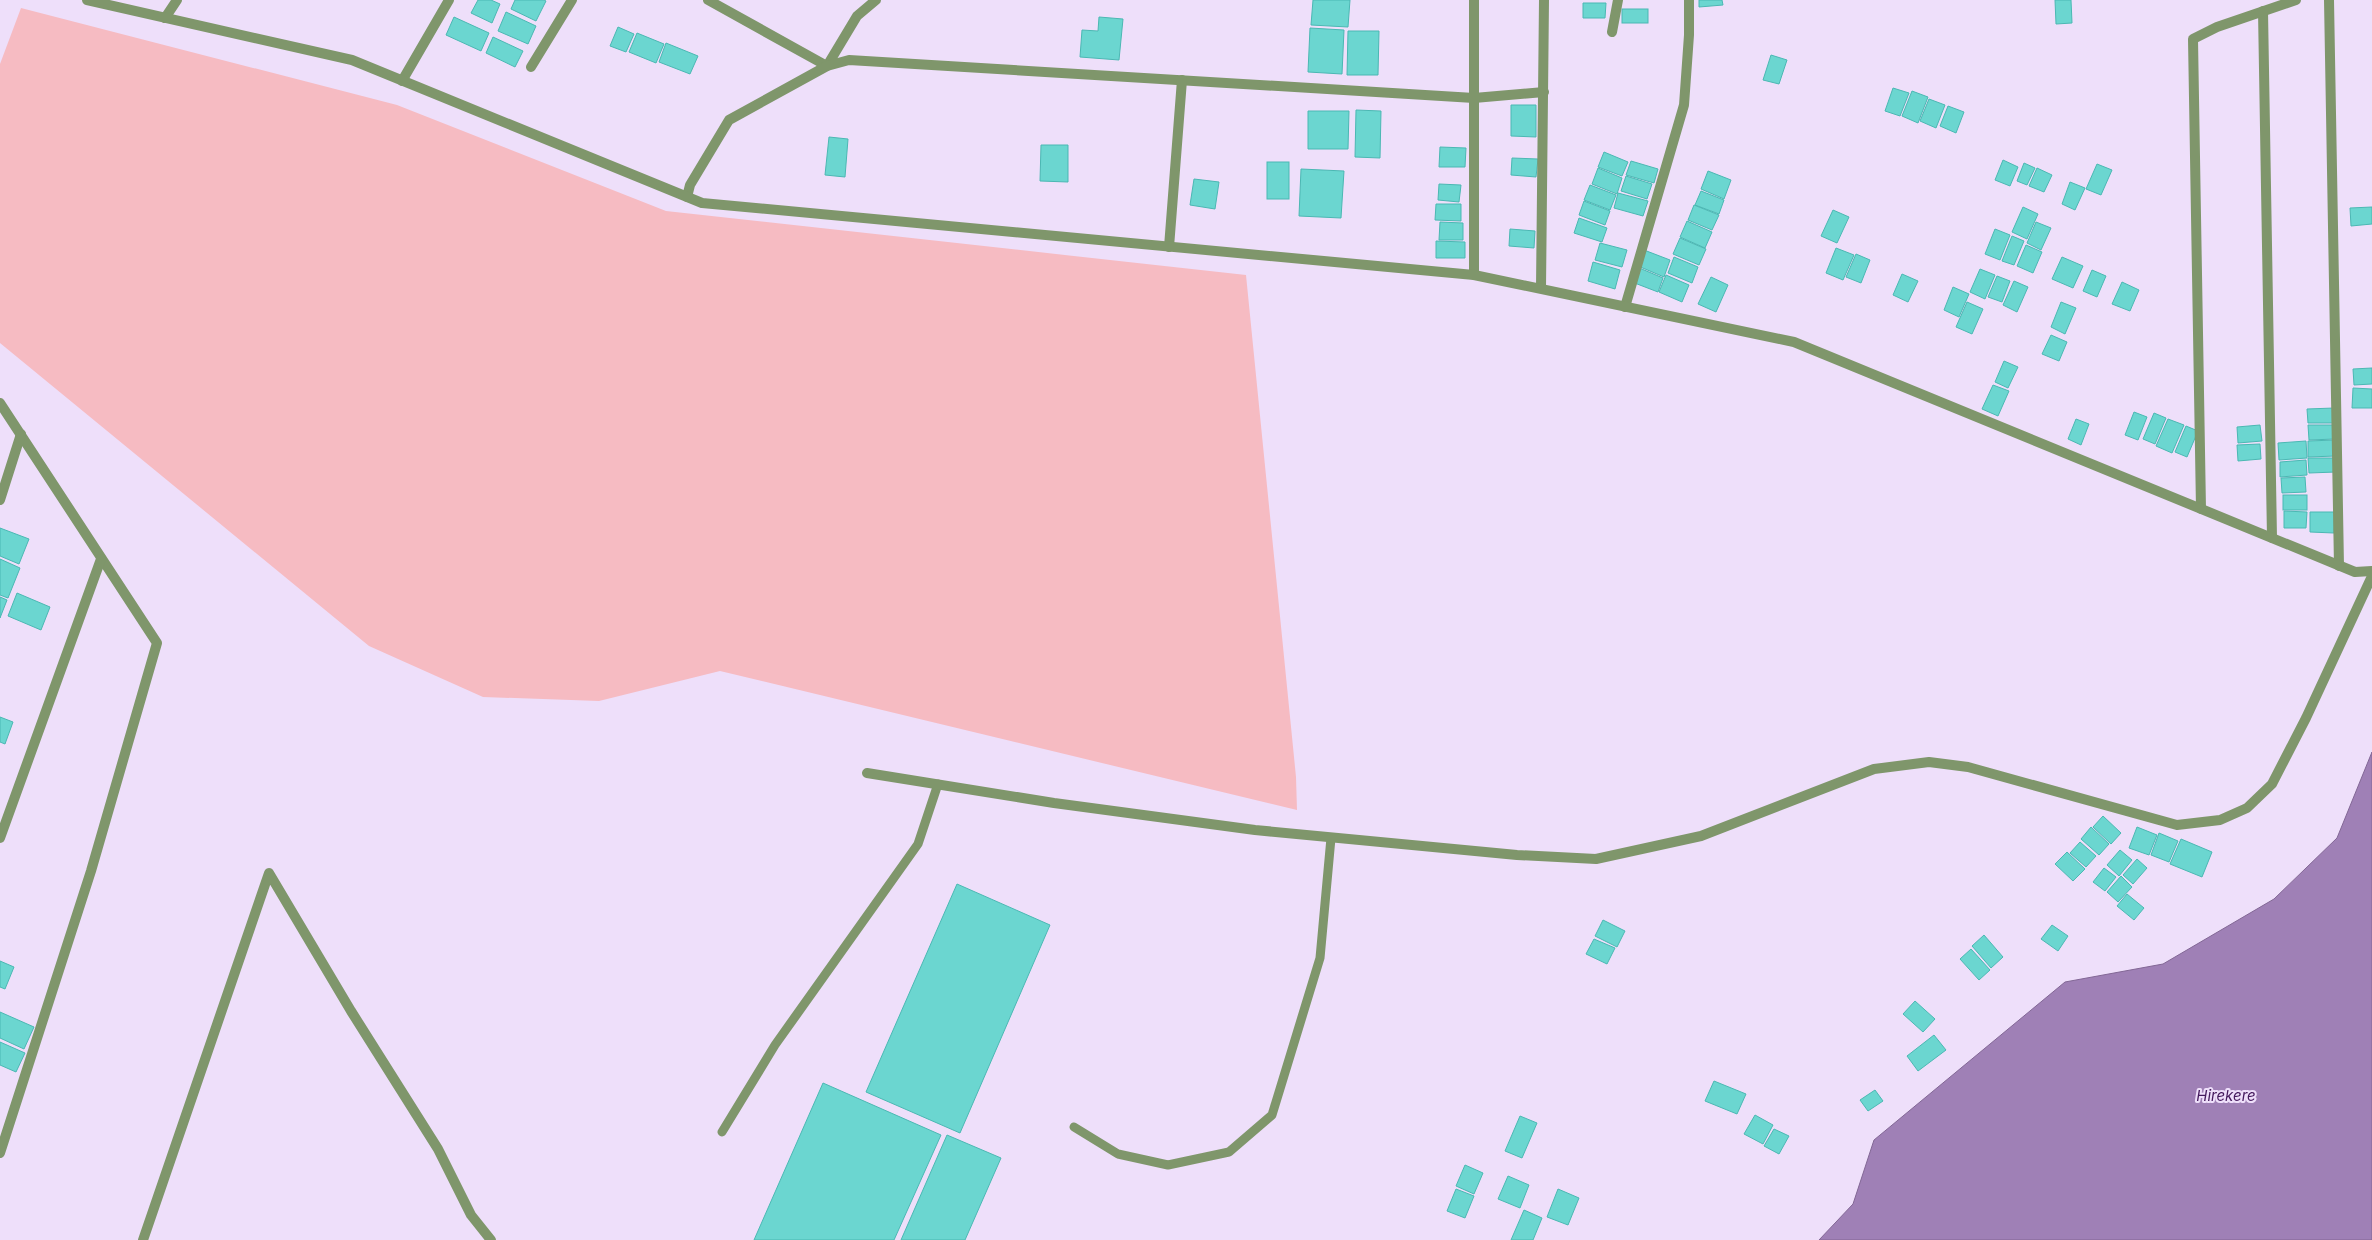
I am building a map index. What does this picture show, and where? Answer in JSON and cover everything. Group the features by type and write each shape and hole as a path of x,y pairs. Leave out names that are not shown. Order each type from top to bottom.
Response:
{"street":[{"path":"87,0 352,60 702,203 799,214 1474,274 1794,342 2339,566 2355,572 2372,572"},
{"path":"165,18 177,0"},
{"path":"402,81 449,0"},
{"path":"531,67 572,0"},
{"path":"708,0 827,66"},
{"path":"827,66 857,16 876,0"},
{"path":"1474,0 1474,274"},
{"path":"1541,288 1544,0"},
{"path":"1612,32 1618,0"},
{"path":"1625,306 1684,105 1689,35 1689,0"},
{"path":"2201,509 2193,39 2217,27 2296,0"},
{"path":"2329,0 2339,566"},
{"path":"2264,11 2272,538"},
{"path":"686,197 690,185 729,120 827,66 849,60 1474,98 1544,92"},
{"path":"1169,247 1182,80"},
{"path":"0,403 157,643 91,871 0,1153"},
{"path":"0,500 20,434"},
{"path":"0,838 101,559"},
{"path":"867,773 1054,803 1236,828 1517,855 1596,859 1701,836 1874,769 1928,762 1968,766 2177,825 2220,820 2247,808 2272,784 2306,718 2372,576"},
{"path":"143,1240 269,873 351,1011 438,1149 471,1215 491,1240"}],"lane":[{"path":"722,1132 775,1045 918,844 938,784"},
{"path":"1074,1127 1118,1154 1168,1165 1229,1152 1272,1115 1320,958 1331,838"}],"shaded area":[{"path":"21,8 397,105 666,211 1246,275 1296,777 1297,810 720,671 599,701 483,697 369,646 0,343 0,64"}],"water":[{"name":"Hirekere","path":"2372,752 2372,1240 1819,1240 1853,1204 1874,1140 2065,982 2163,964 2274,899 2337,838"}],"building":[{"path":"478,0 491,0 500,4 492,23 471,13"},
{"path":"515,0 546,1 536,21 511,9"},
{"path":"1313,0 1350,0 1348,27 1311,25"},
{"path":"1699,0 1722,0 1723,5 1699,7"},
{"path":"2055,0 2071,0 2072,23 2056,24"},
{"path":"1583,3 1606,3 1605,18 1583,18"},
{"path":"1622,9 1648,9 1648,23 1622,23"},
{"path":"506,12 536,26 528,44 498,31"},
{"path":"454,17 489,33 481,51 446,35"},
{"path":"1099,17 1123,19 1119,60 1080,57 1082,30 1098,31"},
{"path":"618,27 634,34 626,52 610,46"},
{"path":"1310,28 1344,30 1342,74 1308,72"},
{"path":"1348,31 1379,31 1378,75 1347,75"},
{"path":"637,33 664,44 656,63 629,52"},
{"path":"493,37 523,51 515,67 486,53"},
{"path":"666,43 698,56 690,74 659,62"},
{"path":"1771,55 1787,60 1779,84 1763,80"},
{"path":"1893,88 1909,93 1900,116 1885,111"},
{"path":"1912,91 1928,97 1918,123 1902,116"},
{"path":"1929,99 1945,105 1936,128 1920,121"},
{"path":"1511,105 1536,105 1536,137 1511,136"},
{"path":"1948,106 1964,112 1956,133 1940,126"},
{"path":"1356,110 1381,111 1380,158 1355,157"},
{"path":"1308,111 1349,111 1348,149 1308,149"},
{"path":"829,137 848,139 845,177 825,175"},
{"path":"1041,145 1068,145 1068,182 1040,181"},
{"path":"1440,147 1466,148 1465,167 1439,167"},
{"path":"1604,152 1628,162 1622,176 1598,167"},
{"path":"1512,158 1538,159 1536,177 1511,175"},
{"path":"2003,160 2018,167 2010,186 1995,180"},
{"path":"1631,161 1658,169 1654,183 1626,175"},
{"path":"1267,162 1289,162 1289,199 1267,199"},
{"path":"2024,163 2035,168 2027,185 2017,181"},
{"path":"2097,164 2112,170 2101,195 2086,189"},
{"path":"1598,168 1622,178 1617,194 1592,184"},
{"path":"2037,168 2052,175 2044,192 2029,186"},
{"path":"1301,169 1344,171 1341,218 1299,216"},
{"path":"1708,171 1731,180 1724,199 1701,189"},
{"path":"1626,176 1652,184 1647,199 1621,191"},
{"path":"1194,179 1219,182 1215,209 1190,205"},
{"path":"2070,182 2085,188 2075,210 2062,204"},
{"path":"1439,184 1461,185 1459,202 1438,200"},
{"path":"1590,185 1616,195 1610,210 1584,200"},
{"path":"1701,191 1724,200 1719,214 1695,205"},
{"path":"1618,193 1648,201 1643,216 1614,208"},
{"path":"1584,201 1610,211 1605,225 1579,215"},
{"path":"1436,204 1461,204 1461,221 1435,220"},
{"path":"1694,205 1719,215 1712,230 1688,220"},
{"path":"2023,207 2038,214 2027,239 2012,232"},
{"path":"2372,207 2372,224 2351,226 2350,208"},
{"path":"1833,210 1849,217 1837,243 1821,236"},
{"path":"1579,218 1607,228 1602,242 1574,233"},
{"path":"1687,221 1712,232 1705,248 1680,237"},
{"path":"1440,222 1463,223 1463,240 1439,240"},
{"path":"2036,222 2051,228 2041,250 2027,243"},
{"path":"1510,229 1535,231 1534,248 1509,246"},
{"path":"1995,229 2010,235 2000,260 1985,254"},
{"path":"2012,236 2024,241 2014,265 2002,261"},
{"path":"1680,238 1706,249 1699,265 1673,254"},
{"path":"1436,241 1465,242 1465,258 1436,258"},
{"path":"1600,243 1627,250 1622,267 1595,260"},
{"path":"2026,245 2042,252 2033,273 2017,266"},
{"path":"1836,248 1854,255 1843,280 1826,273"},
{"path":"1644,250 1670,260 1664,277 1638,266"},
{"path":"1856,254 1870,260 1861,283 1846,277"},
{"path":"1674,257 1698,267 1692,283 1668,273"},
{"path":"2062,257 2083,266 2073,288 2052,279"},
{"path":"1593,262 1620,270 1615,289 1588,281"},
{"path":"1637,267 1663,278 1658,292 1632,282"},
{"path":"1980,269 1995,275 1985,299 1970,292"},
{"path":"2092,270 2106,276 2097,297 2083,291"},
{"path":"1902,274 1918,281 1908,302 1893,295"},
{"path":"1666,275 1689,285 1682,302 1659,292"},
{"path":"1997,276 2010,281 2002,302 1988,297"},
{"path":"1711,277 1728,285 1716,312 1698,304"},
{"path":"2014,281 2028,287 2017,312 2003,305"},
{"path":"2122,282 2139,290 2130,311 2112,304"},
{"path":"1953,287 1969,294 1959,317 1944,310"},
{"path":"1967,302 1983,309 1972,334 1956,327"},
{"path":"2061,302 2076,308 2065,334 2051,327"},
{"path":"2051,335 2067,342 2059,361 2042,354"},
{"path":"2004,361 2018,367 2008,388 1995,382"},
{"path":"2372,368 2372,384 2354,385 2353,369"},
{"path":"1993,385 2009,391 1998,416 1982,409"},
{"path":"2353,388 2372,389 2372,408 2352,408"},
{"path":"2334,408 2334,423 2308,423 2307,409"},
{"path":"2134,412 2147,417 2138,440 2125,435"},
{"path":"2154,413 2166,418 2155,444 2143,439"},
{"path":"2076,419 2089,424 2081,445 2068,439"},
{"path":"2168,419 2184,425 2172,453 2156,446"},
{"path":"2260,425 2262,441 2238,443 2237,427"},
{"path":"2308,425 2334,425 2335,439 2309,440"},
{"path":"2186,426 2198,431 2187,457 2175,452"},
{"path":"2335,440 2336,456 2308,457 2308,441"},
{"path":"2306,441 2307,458 2279,460 2278,443"},
{"path":"2260,444 2261,459 2238,461 2237,445"},
{"path":"2308,458 2335,458 2336,472 2309,473"},
{"path":"2306,460 2307,475 2280,477 2280,462"},
{"path":"2305,477 2306,492 2282,493 2281,478"},
{"path":"2283,495 2307,495 2307,510 2283,510"},
{"path":"2284,511 2307,512 2306,528 2284,528"},
{"path":"2310,512 2334,512 2334,533 2310,532"},
{"path":"0,528 29,539 19,564 0,556"},
{"path":"0,559 20,568 8,598 0,595"},
{"path":"17,593 50,607 41,630 8,616"},
{"path":"0,597 7,600 0,618"},
{"path":"0,717 13,722 5,744 0,742"},
{"path":"2103,816 2121,833 2111,844 2093,827"},
{"path":"2091,827 2109,844 2099,855 2081,839"},
{"path":"2137,827 2157,835 2149,855 2129,848"},
{"path":"2159,833 2178,841 2169,862 2151,855"},
{"path":"2181,839 2212,852 2202,877 2170,864"},
{"path":"2080,842 2096,856 2086,867 2070,853"},
{"path":"2120,850 2132,860 2119,876 2107,865"},
{"path":"2067,852 2085,869 2073,881 2055,864"},
{"path":"2137,859 2147,868 2133,884 2123,875"},
{"path":"2104,868 2116,877 2105,891 2093,882"},
{"path":"2121,876 2132,887 2118,902 2107,892"},
{"path":"957,884 1050,925 960,1133 866,1092"},
{"path":"2127,894 2144,908 2134,920 2117,906"},
{"path":"1603,920 1625,931 1617,947 1595,936"},
{"path":"2052,925 2068,936 2058,951 2041,939"},
{"path":"1984,935 2003,957 1991,968 1972,946"},
{"path":"1594,939 1615,948 1607,964 1586,954"},
{"path":"1971,949 1990,970 1979,980 1960,959"},
{"path":"0,961 14,967 5,989 0,987"},
{"path":"1915,1001 1935,1019 1923,1032 1903,1014"},
{"path":"0,1012 34,1027 24,1049 0,1038"},
{"path":"1934,1035 1946,1050 1918,1071 1907,1056"},
{"path":"0,1042 25,1053 16,1072 0,1065"},
{"path":"1714,1081 1746,1094 1737,1114 1705,1101"},
{"path":"823,1083 941,1135 894,1240 754,1240"},
{"path":"1875,1090 1883,1101 1868,1111 1860,1100"},
{"path":"1755,1115 1773,1125 1763,1144 1744,1134"},
{"path":"1520,1116 1537,1123 1522,1158 1505,1151"},
{"path":"1774,1129 1789,1136 1779,1154 1764,1146"},
{"path":"947,1135 1001,1158 965,1240 901,1240"},
{"path":"1465,1165 1483,1173 1474,1194 1456,1186"},
{"path":"1508,1176 1529,1185 1520,1208 1498,1199"},
{"path":"1456,1189 1474,1196 1465,1218 1447,1211"},
{"path":"1558,1189 1579,1198 1568,1225 1547,1217"},
{"path":"1524,1210 1542,1218 1533,1240 1511,1240"}]}
